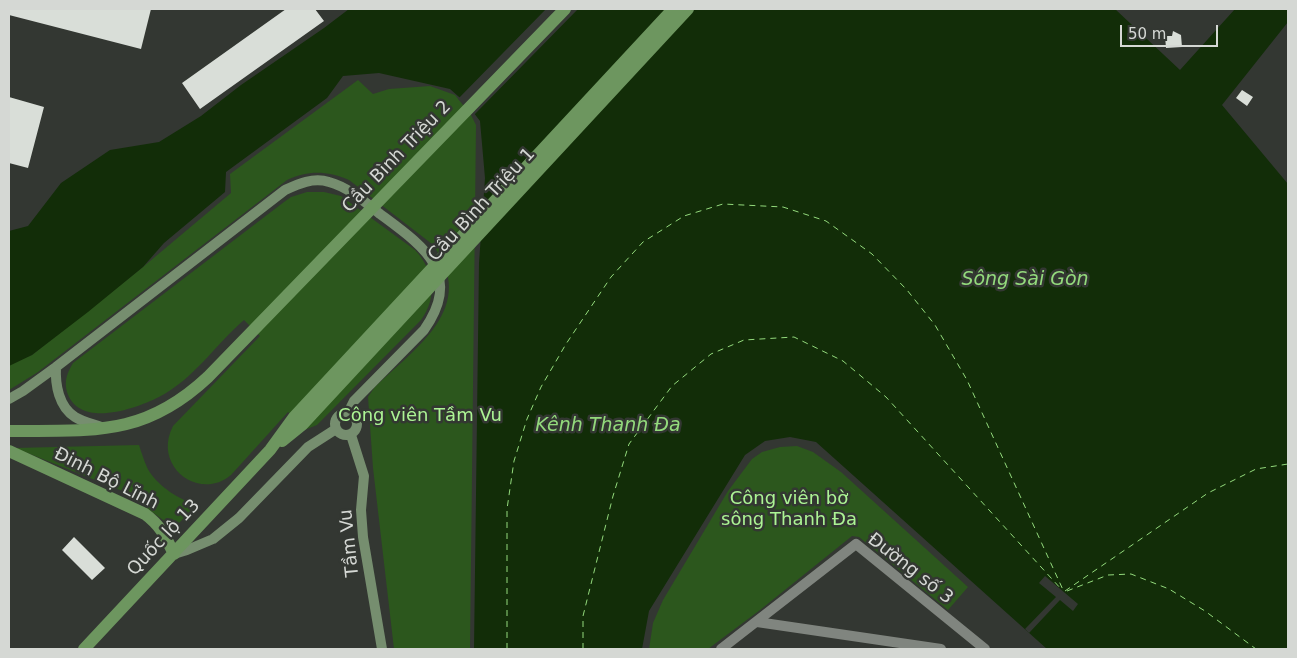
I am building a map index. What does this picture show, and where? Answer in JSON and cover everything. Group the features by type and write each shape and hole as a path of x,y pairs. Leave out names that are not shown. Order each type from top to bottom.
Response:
{"main road":[{"name":"Cầu Bình Triệu 2","path":"254,329 565,9"},
{"name":"Cầu Bình Triệu 1","path":"298,420 673,9"},
{"name":"Cầu Bình Triệu 1","path":"298,420 688,9"},
{"name":"Đinh Bộ Lĩnh","path":"9,431 106,428 121,426 149,417 180,400 208,377 254,329"},
{"name":"Quốc lộ 13","path":"84,649 298,420"},
{"name":"Đinh Bộ Lĩnh","path":"9,451 145,514 156,522 163,531 174,554"}],"street":[{"path":"9,399 23,392 285,190 313,180 328,181 356,195 416,241 427,252 435,265 439,280 440,298 434,317 424,330 354,401 348,413"},
{"path":"56,367 57,388 66,407 74,416 106,428"},
{"path":"348,413 356,419 357,429 350,435 342,435 336,429 336,419 339,415 348,413"},
{"path":"174,554 214,539 239,518 308,447 336,429"},
{"name":"Tầm Vu","path":"350,435 364,476 360,510 362,537 382,649"},
{"name":"Đường số 3","path":"720,649 856,544 985,649"},
{"path":"757,622 942,649"}],"green space":[{"name":"Công viên Tầm Vu","path":"358,80 373,94 389,89 430,86 455,95 471,115 476,125 470,649 394,649 373,468 368,397 374,388 423,341 436,325 446,307 449,287 445,267 432,244 349,180 326,173 310,173 287,180 38,372 9,390 9,364 32,355 143,267 231,193 230,174"},
{"path":"307,192 324,192 341,196 415,250 426,266 432,284 430,302 421,320 317,425 307,429 288,412 231,475 218,482 205,484 193,482 182,476 174,466 169,454 168,441 173,426 260,336 244,320 183,381 172,390 149,402 108,413 95,413 83,410 73,403 67,392 66,381 73,363 284,202 291,197"},
{"path":"139,445 153,477 177,496 197,505 174,528 125,492 15,448"},
{"name":"Công viên bờ sông Thanh Đa","path":"797,446 813,452 841,472 968,587 948,610 859,537 852,536 708,649 649,649 653,623 663,600 728,491 752,459 762,452 780,447"}],"water":[{"name":"Sông Sài Gòn","path":"349,9 1115,9 1180,70 1235,9 1288,9 1288,22 1222,105 1288,184 1288,649 1047,649 816,442 790,437 765,441 745,455 649,611 642,649 474,649 479,263 485,178 480,121 467,104 450,89 379,73 343,76 327,98 226,172 225,192 164,243 143,267 32,355 9,366 9,231 28,226 61,183 110,150 159,142 201,116 241,85"}],"pier":[{"path":"546,9 578,9 473,116 458,99"},
{"path":"1045,576 1078,604 1073,611 1060,600 1029,633 1025,629 1056,597 1039,583"}],"building":[{"path":"9,9 151,9 141,49 9,15"},
{"path":"286,9 315,9 324,21 200,109 182,83"},
{"path":"1173,31 1181,35 1182,47 1166,48 1165,36 1172,36"},
{"path":"1242,90 1253,97 1247,106 1236,98"},
{"path":"9,97 44,107 28,168 9,163"},
{"path":"74,537 105,568 92,580 62,550"}],"ferry route":[{"path":"507,649 507,509 514,461 527,419 541,387 566,344 611,277 643,242 684,216 723,204 783,207 826,221 872,254 907,290 935,325 967,380 1064,592"},
{"path":"583,649 583,616 613,496 629,444 672,386 711,354 744,340 794,337 843,361 886,397 1062,590"},
{"path":"1065,591 1208,493 1256,469 1288,464"},
{"path":"1067,591 1108,575 1131,574 1169,589 1205,611 1256,649"}],"water label":[{"name":"Kênh Thanh Đa","path":"608,426"}]}
